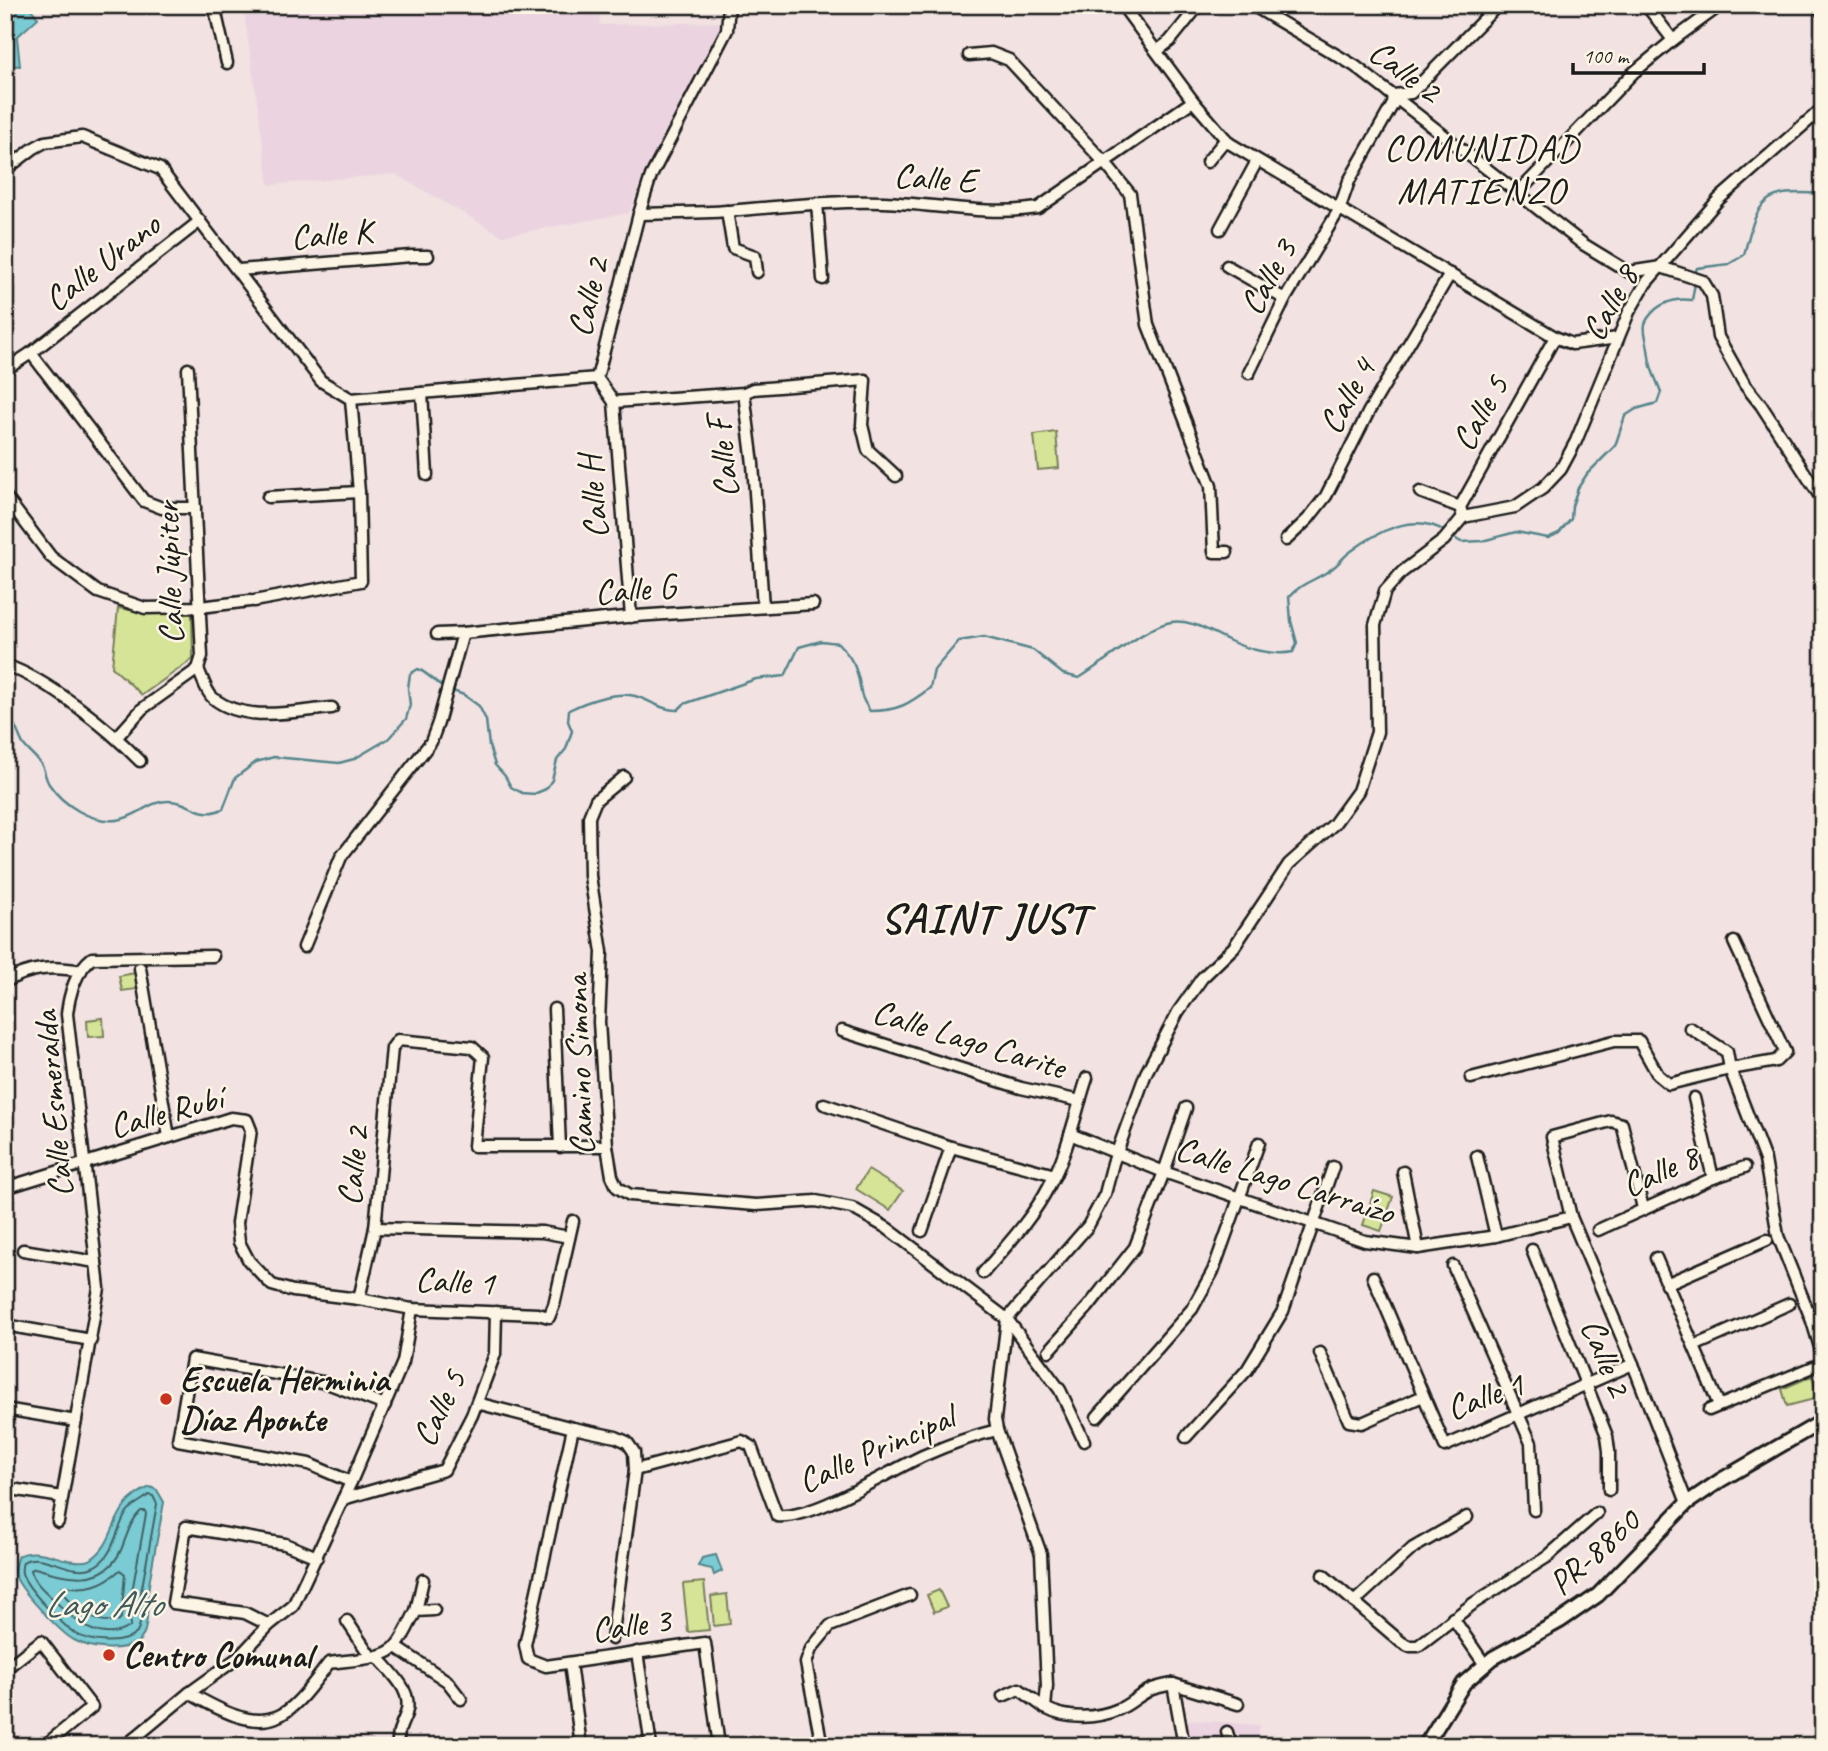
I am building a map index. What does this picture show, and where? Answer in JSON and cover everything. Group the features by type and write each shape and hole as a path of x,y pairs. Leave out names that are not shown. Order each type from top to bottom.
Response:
{"street":[{"path":"215,5 227,63"},
{"name":"Calle 2","path":"351,399 597,377 651,176 727,30 729,5"},
{"path":"1122,5 1193,101 1226,139 1257,160 1555,337 1572,344 1618,338"},
{"path":"1157,51 1170,41 1199,5"},
{"name":"Calle 2","path":"1252,5 1354,66 1583,244 1629,272 1661,267"},
{"path":"1394,95 1411,93 1494,8 1502,5"},
{"path":"1646,5 1672,40"},
{"path":"1517,194 1633,72 1721,5"},
{"path":"1816,5 1823,13"},
{"path":"970,55 991,53 1009,60 1104,162 1130,194 1148,325 1211,486 1214,552 1227,552"},
{"name":"Calle 3","path":"1249,373 1285,299 1339,210 1349,181 1393,104 1394,95"},
{"name":"Calle E","path":"639,214 727,211 817,203 884,202 973,211 1038,208 1193,101"},
{"name":"Calle 8","path":"1462,512 1515,507 1543,488 1561,469 1576,441 1636,298 1719,199 1823,108"},
{"path":"5,170 46,142 82,137 160,169 321,381 351,399 359,492 361,581 252,601 200,607 145,608 98,592 51,557 5,496"},
{"path":"1207,162 1226,139"},
{"path":"1220,229 1257,160"},
{"path":"817,203 823,279"},
{"path":"727,211 733,248 755,257 757,272"},
{"name":"Calle Urano","path":"5,370 31,353 200,221"},
{"name":"Calle K","path":"239,270 411,256 428,257"},
{"path":"1227,266 1285,299"},
{"path":"1661,267 1703,281 1712,296 1718,337 1745,385 1761,405 1823,502"},
{"name":"Calle 4","path":"1286,540 1308,519 1326,496 1369,411 1450,274"},
{"name":"Calle 5","path":"1007,1319 1088,1226 1105,1194 1116,1153 1146,1073 1178,1012 1202,978 1234,947 1289,864 1334,824 1358,790 1377,732 1375,625 1385,591 1402,572 1453,530 1555,337"},
{"path":"31,353 144,501 162,508 195,508"},
{"name":"Calle Júpiter","path":"117,737 142,709 198,669 202,656 188,369"},
{"name":"Calle H","path":"597,377 614,402 631,617"},
{"path":"744,393 865,380 862,425 868,450 896,477"},
{"path":"422,393 427,475"},
{"name":"Calle F","path":"614,402 744,393 753,464 763,607"},
{"path":"268,497 359,492"},
{"path":"1420,492 1462,512"},
{"name":"Calle G","path":"437,634 813,604"},
{"path":"304,947 341,857 431,742 463,633"},
{"path":"5,664 30,673 117,737 140,761"},
{"path":"198,669 211,697 237,710 262,714 332,708"},
{"name":"Camino Simona","path":"624,777 596,800 589,817 590,876 602,952 599,1022 607,1146 612,1176 617,1187 630,1195 756,1205 816,1201 852,1208 887,1228 1007,1319 1060,1390 1084,1441"},
{"path":"1471,1078 1614,1041 1639,1041 1658,1074 1669,1084 1776,1061 1785,1052 1734,942"},
{"name":"Calle Esmeralda","path":"58,1522 99,1288 67,1014 69,999 81,971 92,958 213,956"},
{"path":"5,982 31,970 57,967 81,971"},
{"path":"140,968 169,1137"},
{"path":"554,1009 560,1147 607,1146"},
{"path":"1656,1258 1694,1346 1714,1407 1823,1360 1812,1321 1778,1236 1765,1160 1730,1069 1727,1052 1690,1028"},
{"name":"Calle Lago Carite","path":"842,1031 1021,1088 1080,1101"},
{"name":"Calle 2","path":"359,1299 375,1228 392,1048 398,1040 472,1047 483,1056 474,1146 560,1147"},
{"path":"983,1273 1032,1215 1055,1175 1087,1078"},
{"path":"1694,1098 1713,1178"},
{"path":"824,1104 951,1147 1055,1175"},
{"path":"1049,1351 1135,1247 1186,1108"},
{"name":"Calle Rubí","path":"5,1188 231,1118 247,1120 251,1130 237,1223 239,1242 249,1261 272,1285 293,1291 359,1299"},
{"path":"1643,1208 1622,1124 1611,1121 1552,1137 1571,1217 1688,1503"},
{"name":"Calle Lago Carraízo","path":"1070,1135 1164,1172 1365,1241 1418,1248 1496,1236 1571,1217"},
{"path":"1097,1418 1192,1309 1213,1271 1259,1143"},
{"path":"922,1231 951,1147"},
{"path":"1477,1156 1496,1236"},
{"path":"1186,1437 1247,1370 1283,1311 1333,1167"},
{"name":"Calle 8","path":"1598,1230 1713,1178 1745,1167"},
{"path":"1403,1172 1418,1248"},
{"path":"375,1228 542,1232 569,1237 573,1221"},
{"name":"Calle 1","path":"359,1299 412,1309 538,1314 549,1317 569,1237"},
{"path":"1667,1284 1767,1240"},
{"path":"23,1250 96,1262"},
{"name":"Calle 2","path":"1532,1250 1607,1436 1609,1490"},
{"path":"1453,1266 1531,1443 1534,1510"},
{"name":"Calle 1","path":"1373,1277 1446,1446 1633,1364"},
{"path":"1694,1346 1789,1304"},
{"path":"125,1746 189,1693 239,1657 293,1606 403,1362 412,1309"},
{"name":"Calle 5","path":"343,1499 444,1470 477,1403 495,1354 496,1312"},
{"path":"1007,1319 995,1409 996,1430 1041,1554 1047,1686 1045,1708"},
{"path":"5,1325 91,1340"},
{"path":"1320,1353 1349,1421 1362,1423 1423,1396"},
{"path":"351,1482 309,1464 178,1440 192,1359 327,1383 385,1405"},
{"path":"477,1403 616,1437 627,1442 634,1452 635,1470 612,1639"},
{"path":"5,1409 76,1421"},
{"name":"PR-8860","path":"1425,1746 1464,1683 1493,1658 1560,1621 1598,1595 1688,1503 1721,1480 1823,1421"},
{"name":"Calle 3","path":"573,1428 525,1646 528,1659 546,1667 637,1651 705,1643 719,1746"},
{"name":"Calle Principal","path":"635,1470 742,1441 751,1447 777,1516 789,1517 839,1499 925,1455 996,1430"},
{"path":"5,1488 62,1497"},
{"path":"1323,1575 1408,1646 1418,1646 1453,1618 1548,1558 1597,1513"},
{"path":"1354,1602 1413,1548 1467,1517"},
{"path":"269,1626 245,1613 173,1603 186,1527 285,1544 317,1557"},
{"path":"189,1693 217,1708 240,1716 257,1720 277,1717 298,1701 329,1663 375,1657 396,1647 416,1611 423,1580"},
{"path":"822,1746 806,1663 811,1649 831,1626 910,1595"},
{"path":"416,1611 434,1610"},
{"path":"1453,1618 1485,1665"},
{"path":"347,1621 407,1692 408,1703 397,1731 398,1746"},
{"path":"5,1669 41,1641 92,1707 44,1746"},
{"path":"396,1647 447,1681 461,1699"},
{"path":"637,1651 651,1746"},
{"path":"570,1663 581,1746"},
{"path":"1173,1684 1184,1746"},
{"path":"1003,1696 1020,1689 1056,1714 1076,1718 1118,1710 1150,1690 1173,1684 1238,1704"},
{"path":"1227,1732 1231,1746"}],"shaded area":[{"path":"243,5 599,5 600,25 723,22 644,174 629,213 503,236 395,174 269,185"},
{"path":"1180,1719 1260,1725 1257,1746 1186,1746"}],"green space":[{"path":"1056,432 1059,468 1038,470 1034,435"},
{"path":"118,608 136,611 188,611 192,615 193,659 142,695 112,667"},
{"path":"135,973 137,989 122,991 119,976"},
{"path":"103,1018 104,1036 88,1037 87,1020"},
{"path":"868,1170 903,1191 890,1210 856,1189"},
{"path":"1374,1191 1393,1197 1381,1231 1363,1225"},
{"path":"1812,1376 1818,1398 1787,1406 1782,1389"},
{"path":"704,1582 709,1630 688,1632 683,1584"},
{"path":"939,1590 947,1607 934,1612 927,1595"},
{"path":"727,1594 730,1624 714,1626 711,1596"}],"water":[{"path":"5,5 28,5 38,18 17,37 20,66 5,65"},
{"name":"Lago Alto","path":"150,1487 157,1490 164,1502 147,1597 145,1632 136,1643 113,1648 96,1647 74,1640 42,1611 19,1583 15,1572 18,1556 36,1553 72,1561 90,1560 106,1543 127,1504"},
{"path":"716,1555 722,1571 714,1575 712,1569 698,1566 702,1558"}],"waterway":[{"path":"1694,276 1697,268 1729,264 1744,255 1759,210 1775,196 1823,194"},
{"path":"1451,536 1461,542 1482,541 1516,532 1548,538 1559,533 1571,519 1578,488 1587,474 1615,446 1625,416 1636,409 1657,403 1661,392 1650,362 1645,332 1647,319 1656,309 1669,302 1692,300 1695,283"},
{"path":"450,690 464,695 479,706 486,720 489,746 495,765 511,787 522,793 534,794 546,789 552,780 557,760 566,749 572,731 568,721 569,710 584,703 627,695 667,709 678,710 684,704 756,679 785,676 799,647 821,641 838,643 849,657 856,669 862,696 870,711 896,708 916,698 930,688 934,670 959,641 984,637 1033,650 1063,674 1079,678 1149,630 1171,622 1193,624 1250,649 1277,653 1293,652 1297,643 1291,621 1289,597 1298,588 1330,570 1347,554 1384,531 1422,523 1446,532"},
{"path":"5,723 14,724 23,744 41,764 49,784 62,799 78,811 97,819 117,820 167,801 207,812 223,809 235,778 256,762 274,757 339,763 354,759 388,739 406,719 410,705 410,674 418,669 444,687"}],"place":[{"name":"Escuela Herminia Díaz Aponte","path":"166,1399"},
{"name":"Centro Comunal","path":"109,1655"}],"district":[{"name":"COMUNIDAD MATIENZO","path":"1482,168"},
{"name":"SAINT JUST","path":"985,918"}]}
